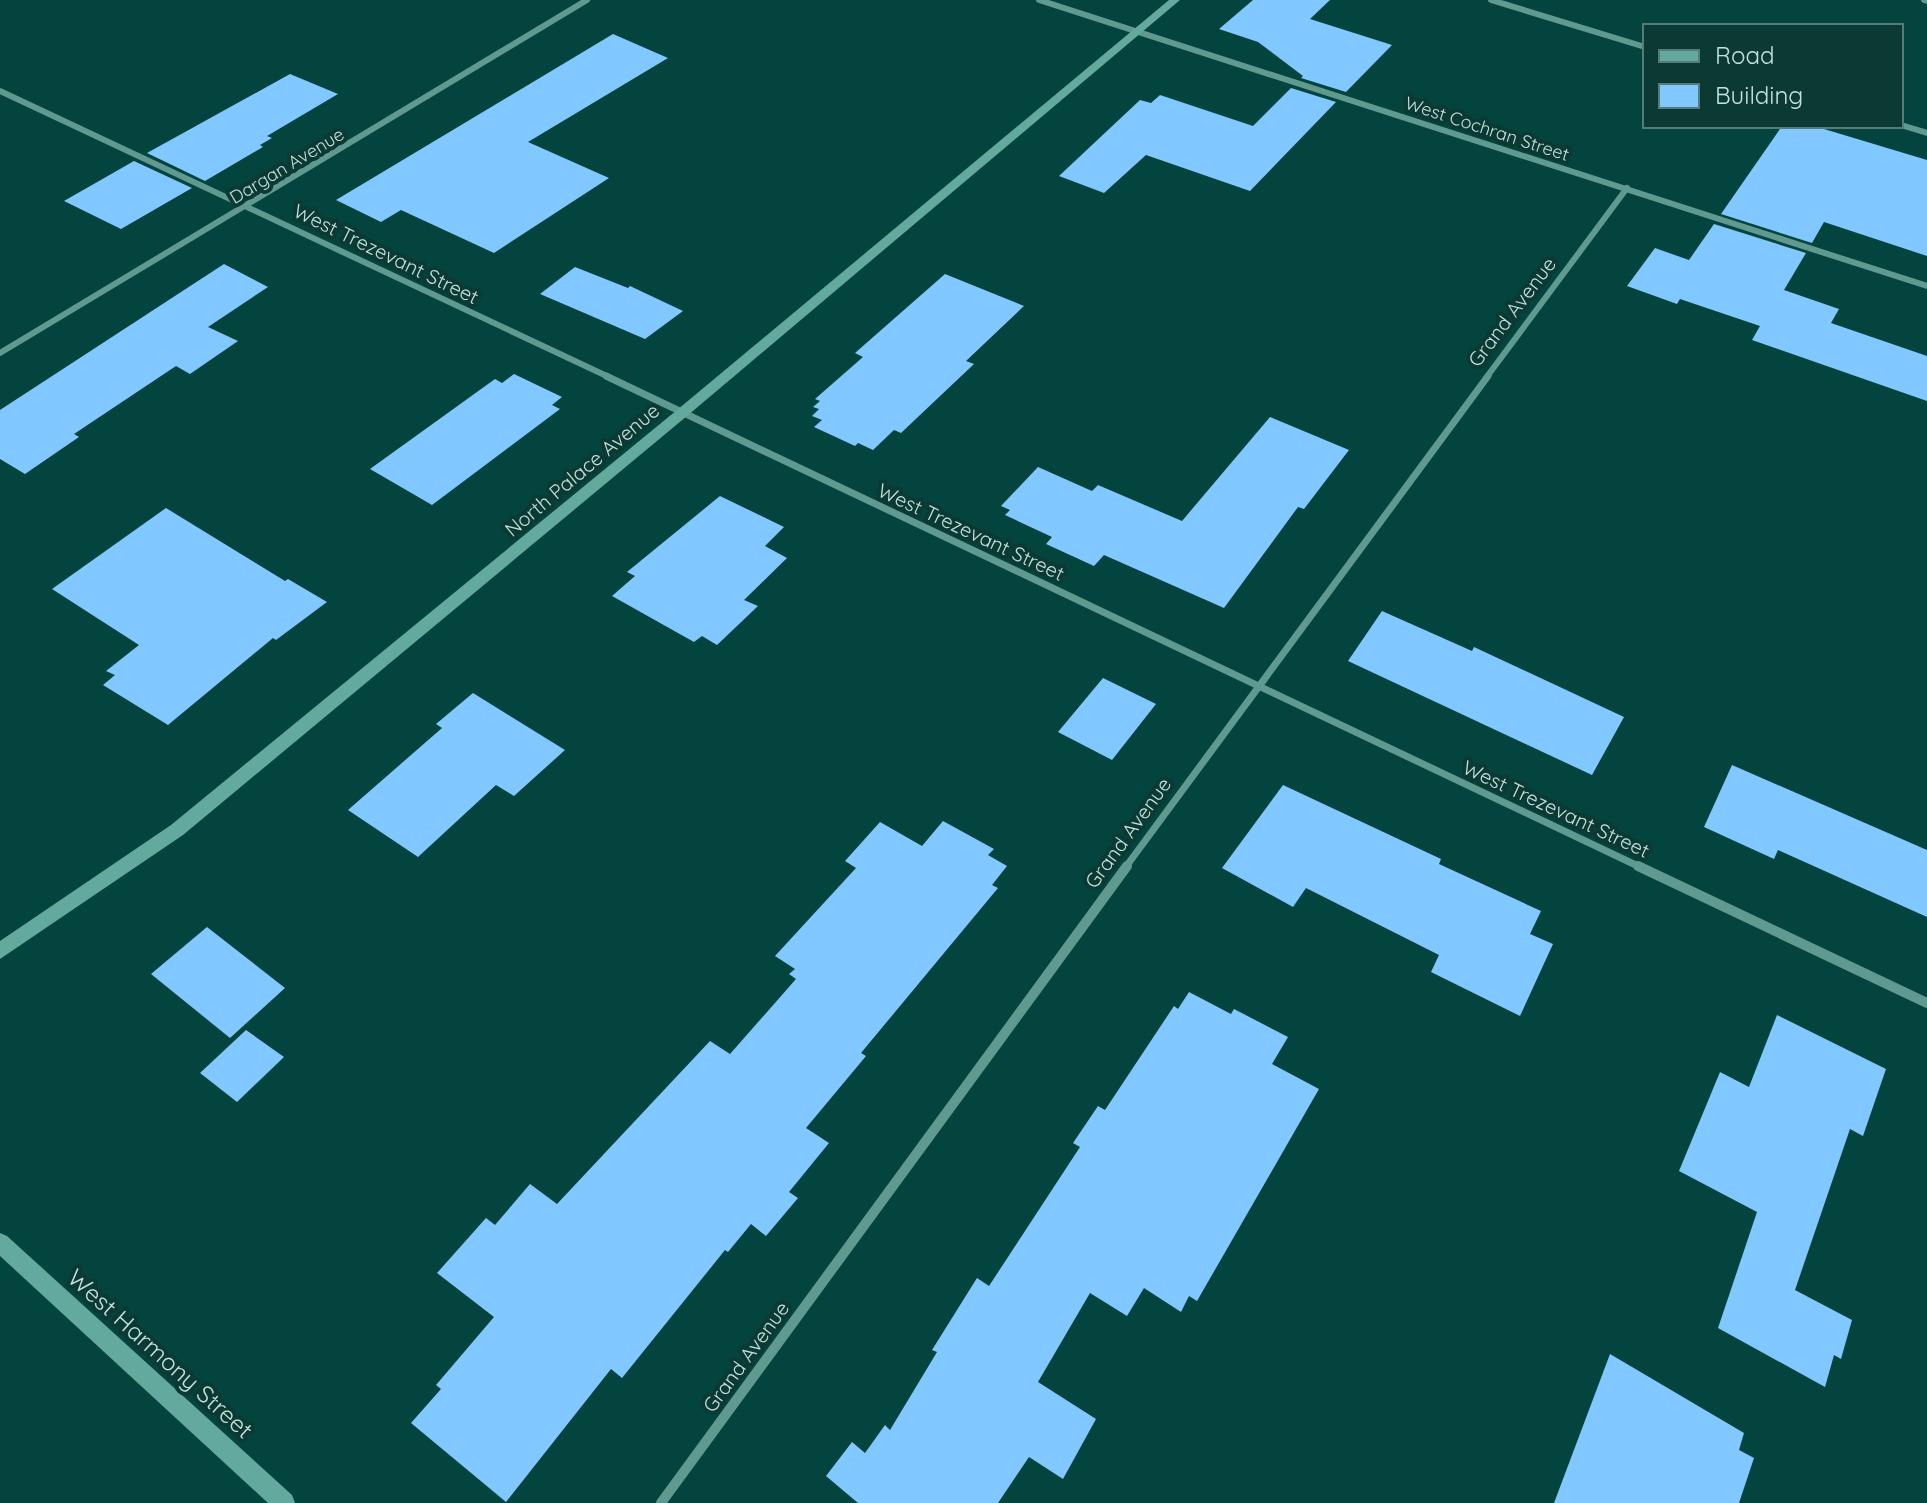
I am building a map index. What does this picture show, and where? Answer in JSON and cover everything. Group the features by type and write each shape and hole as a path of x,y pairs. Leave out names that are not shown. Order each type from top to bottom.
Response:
{"street":[{"name":"Dargan Avenue","path":"0,353 587,0"},
{"name":"West Cochran Street","path":"1039,0 1927,286"},
{"name":"North Palace Avenue","path":"0,951 177,830 1175,0"},
{"path":"1491,0 1643,46"},
{"name":"West Trezevant Street","path":"0,91 1927,1003"},
{"path":"1903,126 1927,133"},
{"name":"Grand Avenue","path":"661,1503 1258,686 1627,188"},
{"name":"West Harmony Street","path":"0,1243 284,1503"}],"building":[{"path":"1253,0 1330,0 1310,19 1392,45 1346,92 1301,78 1303,76 1258,42 1219,29"},
{"path":"613,34 668,58 528,142 609,178 494,253 401,210 381,222 336,200"},
{"path":"290,74 338,94 267,136 272,138 260,145 263,147 205,181 147,153"},
{"path":"1291,88 1336,102 1250,191 1146,155 1104,193 1059,176 1140,100 1151,103 1160,95 1253,126"},
{"path":"1781,128 1821,128 1927,160 1927,256 1824,222 1812,243 1721,214"},
{"path":"134,161 192,188 121,229 64,201"},
{"path":"1714,224 1806,253 1784,290 1839,309 1831,323 1927,356 1927,401 1752,340 1760,326 1680,299 1677,304 1627,286 1655,248 1689,260"},
{"path":"224,264 268,287 208,327 238,341 190,374 176,366 74,434 79,437 25,474 0,459 0,410"},
{"path":"575,267 628,288 630,286 683,311 645,339 540,294"},
{"path":"945,274 1024,306 966,361 974,364 901,433 894,430 873,450 858,443 855,446 814,427 822,420 812,416 819,409 813,407 820,401 815,399 863,357 855,353"},
{"path":"514,374 562,397 552,405 560,409 432,505 370,469 495,379 502,383"},
{"path":"1270,417 1349,450 1304,509 1298,507 1224,608 1104,555 1094,566 1046,544 1052,537 1005,515 1010,510 1001,506 1038,467 1092,491 1098,485 1182,521"},
{"path":"720,496 784,527 765,546 787,558 744,600 758,606 717,645 702,636 694,642 612,596 635,576 627,572"},
{"path":"166,508 285,581 288,579 327,602 276,640 273,638 168,725 103,685 115,675 106,671 139,645 52,589"},
{"path":"1382,611 1472,651 1474,647 1624,717 1592,775 1348,661"},
{"path":"1103,678 1156,704 1112,760 1058,732"},
{"path":"473,693 565,750 514,796 496,785 418,857 348,810 442,728 436,724"},
{"path":"1732,765 1927,850 1927,917 1778,850 1774,859 1704,827"},
{"path":"1283,785 1441,859 1439,864 1541,911 1530,934 1553,944 1520,1016 1431,972 1439,955 1306,888 1293,907 1222,868"},
{"path":"943,821 994,849 988,855 1007,866 992,885 998,888 861,1053 866,1056 806,1128 829,1143 789,1192 798,1198 766,1236 751,1224 728,1252 725,1250 622,1378 611,1369 506,1502 411,1423 441,1389 436,1385 494,1317 437,1273 486,1218 495,1225 530,1184 557,1204 710,1041 730,1054 796,979 789,974 795,969 775,956 856,868 845,861 880,822 922,846"},
{"path":"207,927 285,988 230,1038 151,974"},
{"path":"1189,992 1231,1014 1234,1009 1288,1037 1272,1064 1319,1089 1197,1301 1189,1296 1181,1312 1144,1288 1127,1316 1090,1293 1038,1382 1096,1419 1063,1479 1029,1457 998,1503 858,1503 826,1476 852,1442 865,1453 885,1425 890,1430 937,1352 932,1350 977,1278 989,1286 1080,1147 1073,1143 1098,1106 1105,1110 1174,1006 1178,1009"},
{"path":"1777,1015 1886,1069 1863,1136 1850,1129 1795,1290 1852,1320 1841,1359 1834,1355 1825,1387 1718,1328 1757,1212 1679,1171 1720,1072 1749,1087"},
{"path":"246,1030 284,1057 237,1102 200,1073"},
{"path":"1610,1354 1744,1433 1739,1450 1754,1458 1739,1503 1554,1503"}]}
